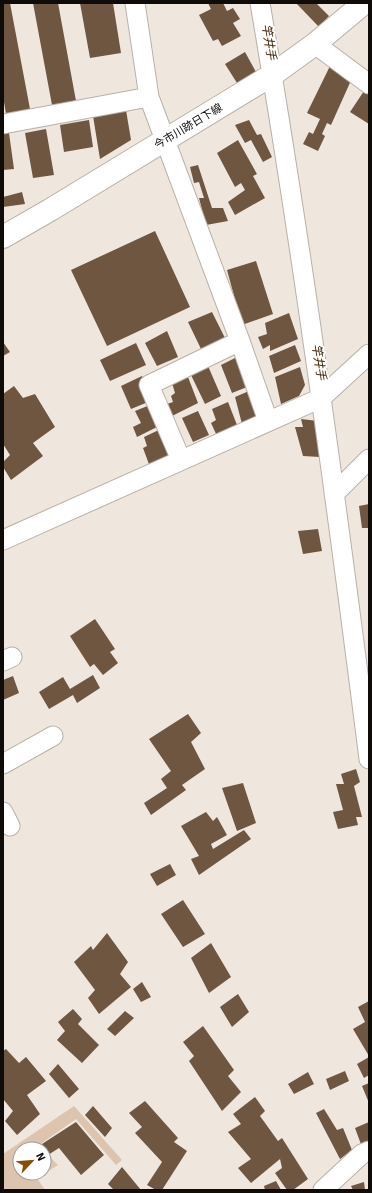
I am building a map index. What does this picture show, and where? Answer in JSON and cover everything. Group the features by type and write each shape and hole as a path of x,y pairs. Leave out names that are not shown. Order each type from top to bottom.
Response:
{"street":[{"path":"135,3 149,97 240,341 268,421"},
{"path":"260,3 321,398 334,494 363,658 369,759"},
{"name":"今市川跡日下線","path":"3,237 272,75 315,44 364,3"},
{"path":"315,44 369,84"},
{"path":"3,124 149,97"},
{"path":"181,460 149,385 240,341"},
{"path":"3,540 321,398 369,354"},
{"path":"334,494 369,459"},
{"path":"3,764 52,736"},
{"path":"323,1190 362,1154 369,1151"}],"shaded area":[{"path":"74,1106 122,1160 116,1165 76,1119 45,1141 22,1141"},
{"path":"12,1148 12,1181 39,1181 45,1190 3,1190 3,1154"},
{"path":"52,1159 58,1165 52,1169"}],"building":[{"path":"3,3 10,3 30,109 6,114 3,96"},
{"path":"33,3 58,3 76,101 52,105"},
{"path":"80,3 113,3 121,53 90,58"},
{"path":"208,3 223,3 227,11 233,8 240,19 233,23 241,36 222,46 218,39 213,41 199,15 211,9"},
{"path":"296,3 316,3 329,16 319,27"},
{"path":"245,52 256,72 237,83 225,64"},
{"path":"330,66 353,76 331,125 327,123 322,134 325,136 318,151 303,144 309,132 313,134 320,119 307,113"},
{"path":"366,88 369,90 369,124 350,112"},
{"path":"126,110 131,140 100,159 93,116"},
{"path":"89,120 93,147 64,152 60,125"},
{"path":"249,120 257,135 261,134 272,157 263,162 251,140 245,143 235,125"},
{"path":"46,129 54,175 33,178 25,133"},
{"path":"9,133 14,169 3,170 3,134"},
{"path":"238,140 257,174 253,176 265,198 235,215 228,202 245,190 241,183 235,187 217,153"},
{"path":"198,165 212,208 223,208 228,221 206,225 199,198 204,198 199,182 194,183 190,167"},
{"path":"22,192 25,204 3,207 3,197"},
{"path":"155,231 190,307 107,346 71,270"},
{"path":"256,261 273,314 242,325 227,270"},
{"path":"212,312 226,340 202,351 188,322"},
{"path":"289,313 298,339 270,351 270,345 263,349 258,337 267,334 265,323"},
{"path":"167,331 178,357 157,366 145,343"},
{"path":"3,342 10,352 3,356"},
{"path":"136,343 146,365 110,381 100,360"},
{"path":"295,345 301,361 274,373 269,356"},
{"path":"237,357 247,387 232,393 221,365"},
{"path":"208,366 221,396 205,404 191,375"},
{"path":"300,367 305,385 299,396 281,404 275,377"},
{"path":"142,376 153,400 131,409 121,386"},
{"path":"188,377 198,403 172,416 167,404 173,402 171,396 175,393 172,383"},
{"path":"14,386 23,398 35,394 55,427 33,443 43,456 11,480 3,467 3,462 10,455 3,444 3,394"},
{"path":"249,391 258,417 242,424 235,397"},
{"path":"228,402 237,425 217,436 211,423 216,420 212,409"},
{"path":"150,405 159,426 137,437 133,427 141,423 135,411"},
{"path":"198,411 209,435 193,442 182,418"},
{"path":"301,419 318,421 321,446 318,446 320,457 303,456 295,427 303,427"},
{"path":"163,428 173,455 150,467 143,448 147,446 144,437"},
{"path":"369,504 369,528 362,528 359,506"},
{"path":"318,529 322,551 303,554 298,531"},
{"path":"95,619 115,649 110,652 118,663 103,675 94,664 90,667 70,636"},
{"path":"93,675 100,688 77,703 73,695 49,709 39,692 63,677 70,689"},
{"path":"13,676 19,693 3,700 3,680"},
{"path":"188,714 201,733 191,742 205,769 182,785 186,790 151,815 144,803 167,788 161,779 171,771 149,739"},
{"path":"356,769 360,782 354,786 362,817 356,817 358,825 338,829 333,812 343,810 336,784 344,784 341,774"},
{"path":"243,783 256,823 237,831 222,788"},
{"path":"206,812 213,821 217,817 227,835 211,844 213,849 244,830 251,839 199,875 191,859 199,856 181,826"},
{"path":"170,864 176,875 157,886 150,874"},
{"path":"183,900 205,934 183,947 161,914"},
{"path":"107,933 128,962 120,974 131,987 99,1014 88,998 95,990 74,962 91,946 93,950"},
{"path":"211,943 231,977 209,993 191,958"},
{"path":"142,982 151,997 141,1002 133,989"},
{"path":"238,994 249,1012 232,1027 220,1007"},
{"path":"369,1001 369,1056 353,1029 365,1022 358,1007"},
{"path":"73,1009 82,1019 78,1024 99,1045 82,1063 57,1040 65,1031 58,1022"},
{"path":"125,1011 134,1018 115,1036 107,1029"},
{"path":"203,1026 234,1070 228,1076 241,1092 222,1111 189,1061 194,1056 183,1042"},
{"path":"6,1049 19,1063 26,1057 46,1081 27,1095 40,1114 17,1135 5,1121 13,1111 3,1099 3,1051"},
{"path":"369,1057 369,1075 364,1078 357,1064"},
{"path":"58,1064 79,1089 69,1098 49,1074"},
{"path":"345,1071 349,1081 330,1090 326,1079"},
{"path":"308,1072 314,1084 294,1094 288,1084"},
{"path":"369,1083 369,1103 362,1086"},
{"path":"255,1097 265,1111 260,1116 278,1141 282,1138 308,1179 293,1190 287,1190 275,1173 282,1168 280,1159 251,1183 238,1168 251,1159 228,1132 241,1124 233,1114"},
{"path":"145,1101 178,1138 174,1142 187,1151 162,1190 156,1190 147,1185 162,1162 135,1133 142,1127 129,1113"},
{"path":"93,1106 112,1128 105,1137 85,1115"},
{"path":"324,1109 337,1130 343,1128 352,1150 340,1159 316,1113"},
{"path":"76,1122 104,1155 81,1175 59,1148 52,1152 52,1141 47,1141"},
{"path":"369,1122 369,1144 362,1147 355,1128"},
{"path":"122,1167 141,1190 114,1190 108,1184"},
{"path":"276,1181 281,1190 265,1190 264,1186"},
{"path":"364,1182 365,1190 353,1190 351,1186"}],"water label":[{"name":"竿井手","path":"269,42"},
{"name":"竿井手","path":"319,362"}]}
